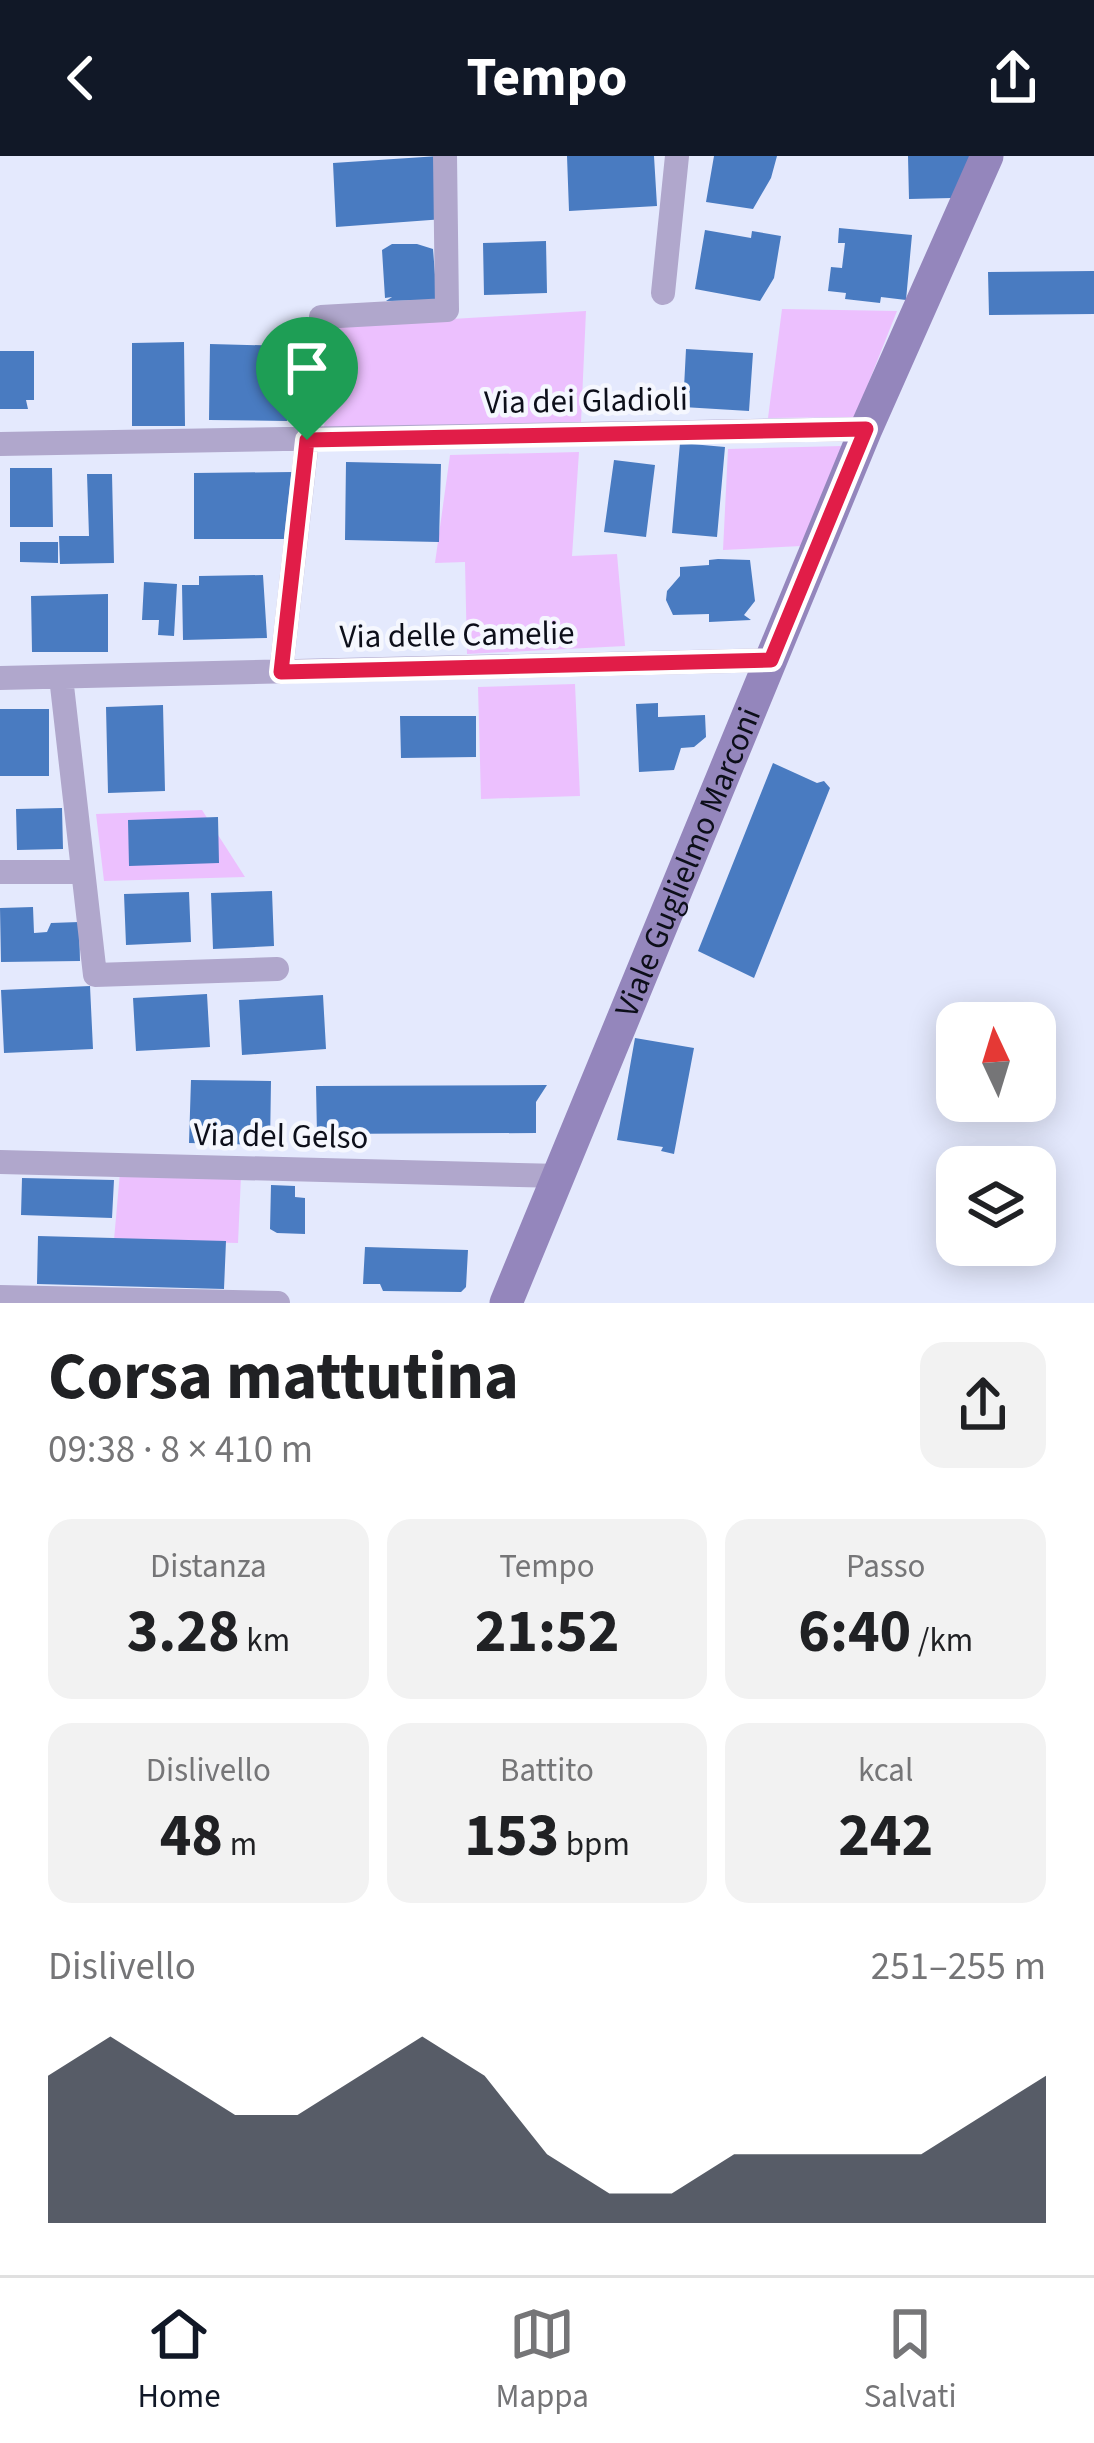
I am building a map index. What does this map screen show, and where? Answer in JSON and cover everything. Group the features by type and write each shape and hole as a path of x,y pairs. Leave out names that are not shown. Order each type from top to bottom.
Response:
{"street":[{"path":"281,672 321,317 447,310 445,156"},
{"path":"663,293 677,156"},
{"name":"Viale Guglielmo Marconi","path":"506,1303 866,429 988,156"},
{"name":"Via dei Gladioli","path":"0,444 866,429"},
{"name":"Via delle Camelie","path":"0,678 771,660"},
{"path":"62,677 94,975 278,969"},
{"path":"0,872 83,872"},
{"name":"Via del Gelso","path":"0,1162 561,1176"},
{"path":"1,1292 278,1303"}],"shaded area":[{"path":"782,309 897,311 855,417 768,418"},
{"path":"586,311 581,422 324,427 336,326"},
{"path":"842,446 801,546 723,550 728,449"},
{"path":"579,452 572,556 617,554 625,646 467,654 465,562 435,563 450,455"},
{"path":"575,684 580,796 481,799 478,687"},
{"path":"202,810 245,877 104,881 96,814"},
{"path":"120,1172 241,1176 238,1243 114,1240"}],"building":[{"path":"439,156 444,219 336,227 333,163"},
{"path":"567,156 654,156 657,206 569,211"},
{"path":"714,156 777,156 771,178 753,209 706,202"},
{"path":"908,156 971,156 952,198 909,199"},
{"path":"839,228 912,235 906,300 845,299 846,293 828,291 831,267 842,268 845,243 838,243"},
{"path":"705,230 751,238 752,231 781,236 774,278 760,301 695,289"},
{"path":"546,241 547,293 484,295 483,243"},
{"path":"392,244 433,249 437,300 386,301 392,297 385,298 382,250"},
{"path":"1094,271 1094,314 989,315 988,272"},
{"path":"184,342 185,426 132,426 132,343"},
{"path":"210,344 289,346 287,421 209,420"},
{"path":"686,349 753,353 749,411 683,407"},
{"path":"0,351 34,351 34,400 26,400 28,409 0,409"},
{"path":"680,443 725,447 717,537 672,533"},
{"path":"614,460 655,465 646,537 604,532"},
{"path":"346,462 441,464 439,542 345,540"},
{"path":"10,468 52,468 53,527 10,527"},
{"path":"293,472 293,539 194,539 194,473"},
{"path":"87,474 112,474 114,563 60,564 59,536 89,536"},
{"path":"20,542 58,542 58,563 20,562"},
{"path":"709,560 750,560 755,601 744,615 751,620 709,622 709,614 673,615 667,591 680,576 680,567 709,565"},
{"path":"263,575 267,638 183,640 182,585 199,585 199,576"},
{"path":"144,582 177,584 174,636 158,635 159,620 142,620"},
{"path":"108,594 108,652 32,652 31,596"},
{"path":"658,703 658,717 705,715 706,737 694,747 681,748 674,770 639,772 636,704"},
{"path":"163,705 165,791 108,793 106,707"},
{"path":"0,709 49,709 49,776 0,776"},
{"path":"400,716 476,716 476,757 401,758"},
{"path":"773,763 817,783 824,781 830,788 754,978 698,951"},
{"path":"62,808 63,849 17,850 16,809"},
{"path":"218,817 219,863 129,866 128,820"},
{"path":"272,891 274,946 213,949 211,893"},
{"path":"189,892 191,942 126,945 124,894"},
{"path":"33,907 34,933 47,932 51,923 79,922 80,961 1,962 0,908"},
{"path":"90,986 93,1049 4,1053 1,990"},
{"path":"207,994 210,1047 136,1051 133,998"},
{"path":"323,995 326,1049 242,1055 239,1000"},
{"path":"635,1038 694,1048 674,1154 661,1151 663,1147 617,1140"},
{"path":"191,1080 271,1081 270,1145 189,1143"},
{"path":"547,1085 536,1102 536,1133 317,1134 316,1086"},
{"path":"22,1178 114,1180 112,1218 21,1215"},
{"path":"271,1185 295,1186 295,1197 305,1198 305,1234 270,1229"},
{"path":"38,1236 226,1241 224,1289 37,1284"},
{"path":"365,1247 468,1250 466,1287 461,1292 383,1291 380,1284 363,1284"}],"route":[{"path":"866,429 771,660 281,672 307,440 866,429"}]}
